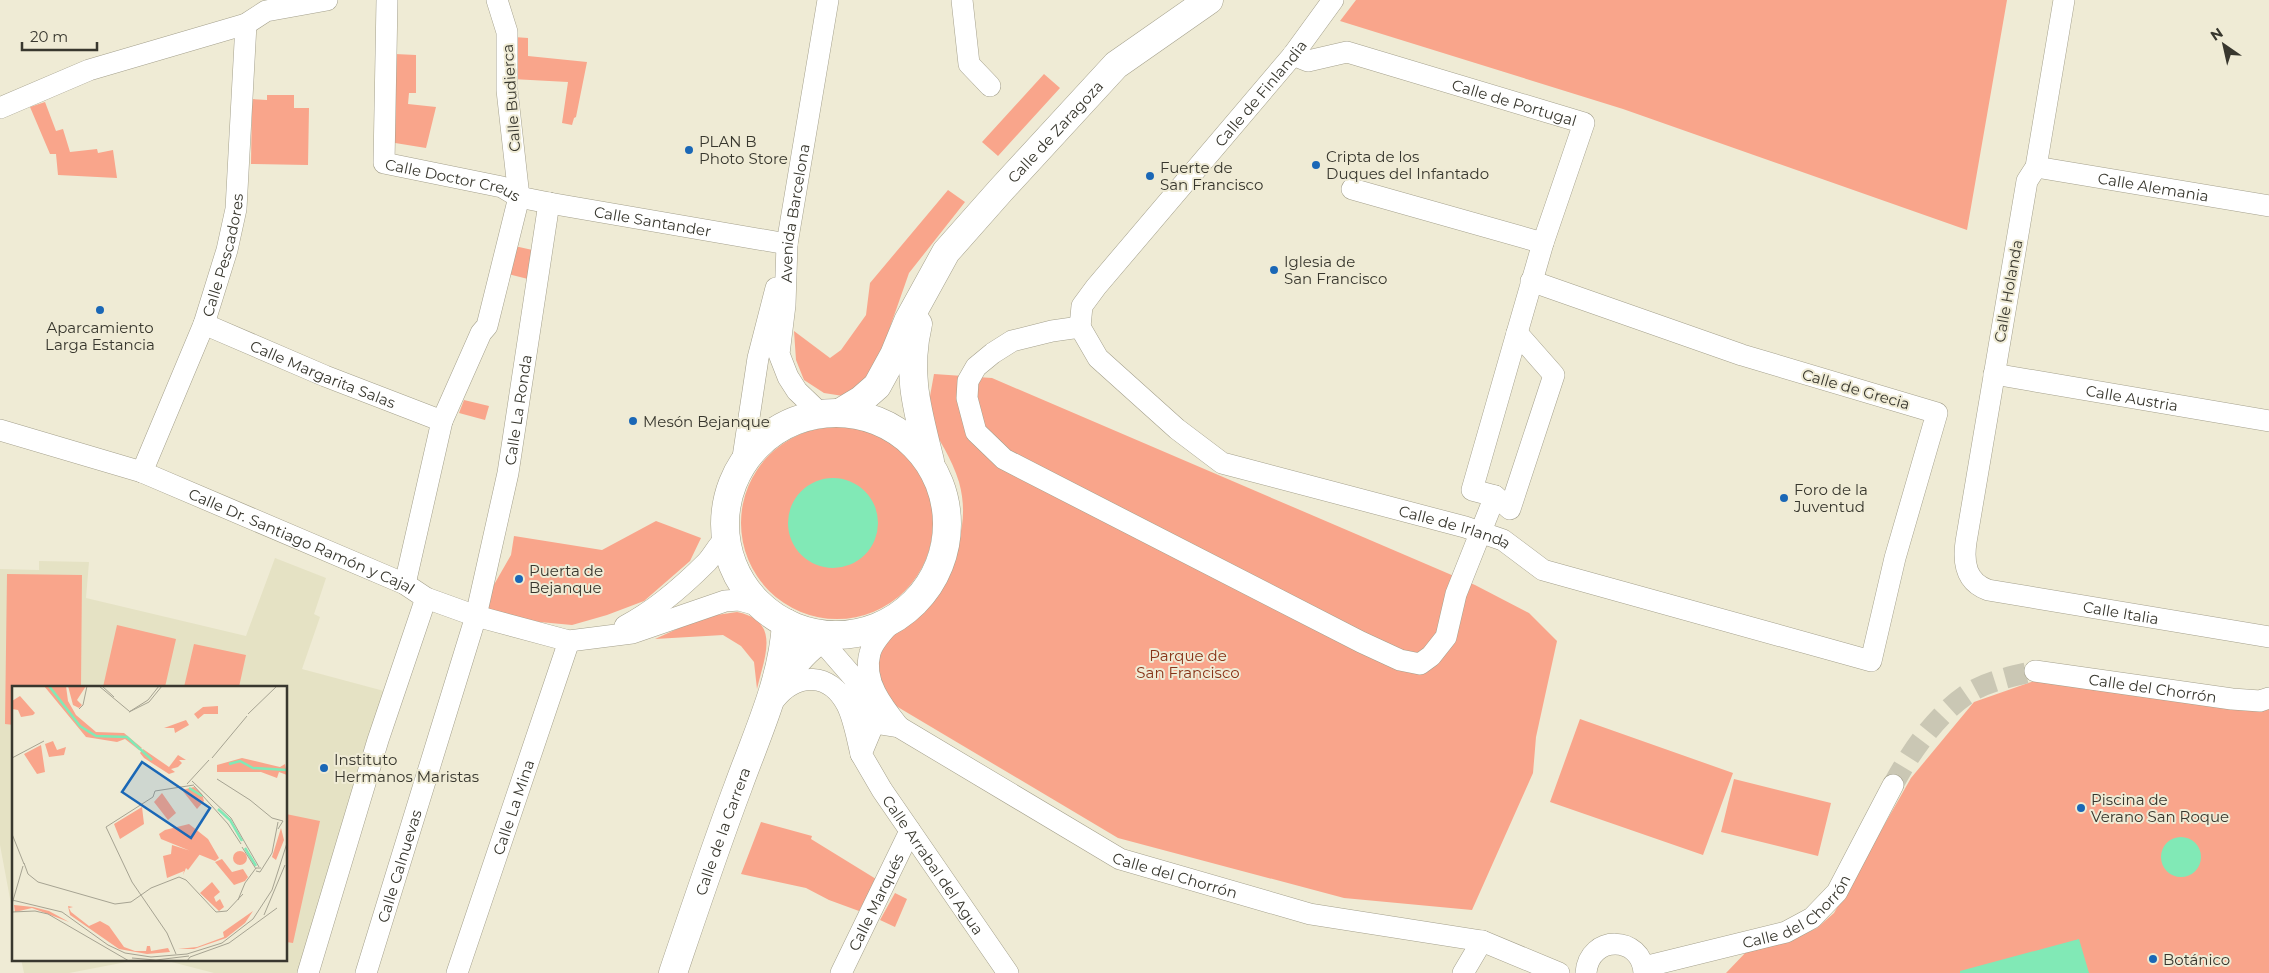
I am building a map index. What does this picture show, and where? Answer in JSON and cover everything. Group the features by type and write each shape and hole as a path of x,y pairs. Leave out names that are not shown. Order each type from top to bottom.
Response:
{"street":[{"path":"0,108 89,70 246,24 266,11 327,0"},
{"name":"Calle Doctor Creus","path":"387,0 384,163 502,187 519,197 487,326 481,334 442,421 405,584"},
{"name":"Calle Budierca","path":"497,0 507,32 507,90 519,197"},
{"name":"Avenida Barcelona","path":"828,0 787,244 785,305 779,354 788,377 797,391 830,412"},
{"path":"962,0 970,64 990,86"},
{"name":"Calle de Zaragoza","path":"830,412 861,400 877,386 894,355 908,320 946,252 1116,65 1209,0"},
{"name":"Calle de Finlandia","path":"1080,327 1082,306 1096,287 1293,55 1332,0"},
{"name":"Calle Holanda","path":"1974,582 1965,569 1964,553 2027,181 2036,167 2064,0"},
{"name":"Calle Pescadores","path":"142,472 204,324 227,250 236,209 246,24"},
{"name":"Calle de Portugal","path":"1293,55 1308,61 1347,52 1584,123 1543,243 1472,490 1502,502"},
{"name":"Calle Alemania","path":"2036,167 2269,206"},
{"path":"1352,189 1543,243"},
{"name":"Calle Santander","path":"519,197 548,204 787,244"},
{"name":"Calle La Ronda","path":"476,616 508,473 548,204"},
{"path":"742,464 758,358 787,244"},
{"name":"Calle de Grecia","path":"1532,281 1742,355 1938,413 1895,558 1871,661"},
{"name":"Calle de Zaragoza","path":"926,288 913,346 913,391 930,462"},
{"name":"Calle Margarita Salas","path":"204,324 325,376 442,421"},
{"path":"1080,327 1052,331 1012,341 992,353 976,367 968,382 967,398 976,432 1004,459 1362,642 1400,660 1420,664 1431,656 1446,637 1456,594 1480,532 1502,502 1554,375 1517,333"},
{"name":"Calle de Irlanda","path":"1080,327 1098,358 1177,430 1222,463 1480,532 1503,540 1543,570 1871,661"},
{"name":"Calle Austria","path":"1994,374 2269,421"},
{"path":"811,632 864,632 895,618 921,595 932,582 942,559 948,533 947,508 941,484 930,462 913,442 892,427 867,416 830,412 785,425 761,442 742,464 731,487 725,512 726,538 736,573 747,591 761,606 811,632 853,677 874,723 861,754"},
{"name":"Calle Dr. Santiago Ramón y Cajal","path":"0,430 142,472 405,584 426,598 476,616 569,641 632,633 725,601 739,600 761,606"},
{"name":"Calle Dr. Santiago Ramón y Cajal","path":"605,637 636,620 681,589 711,558 720,543 726,538"},
{"name":"Calle Italia","path":"1974,582 1988,590 2269,637"},
{"path":"308,973 378,740 426,598"},
{"name":"Calle Calnuevas","path":"366,973 476,616"},
{"name":"Calle del Chorrón","path":"895,618 870,652 869,674 880,703 899,727 1120,859 1310,914 1482,941 1559,973"},
{"path":"769,700 811,632"},
{"name":"Calle La Mina","path":"457,973 569,641"},
{"name":"Calle del Chorrón","path":"2035,671 2232,699 2260,701 2269,698"},
{"name":"Calle Arrabal del Agua","path":"769,700 784,688 805,679 822,680 835,690 847,705 861,754 882,790 1008,973"},
{"name":"Calle de la Carrera","path":"673,973 716,846 769,700"},
{"name":"Calle del Chorrón","path":"874,723 899,727"},
{"name":"Calle del Chorrón","path":"1586,973 1588,962 1593,953 1601,947 1611,944 1622,944 1632,949 1639,956 1644,970 1786,932 1812,918 1837,892 1893,784"},
{"name":"Calle Marqués","path":"841,973 910,831"},
{"path":"1463,973 1482,941"}],"shaded area":[{"path":"833,478 842,479 858,486 870,498 877,514 877,532 870,548 858,560 842,567 833,568 824,567 808,560 796,548 789,532 788,523 789,514 796,498 808,486 824,479"},
{"name":"Instituto Hermanos Maristas","path":"275,558 326,578 314,614 320,617 302,669 384,691 299,973 214,973 164,960 288,960 288,686 12,686 12,909 0,845 0,569 39,570 39,561 89,562 86,598 246,636"},
{"path":"2185,837 2192,840 2198,846 2201,857 2200,865 2192,874 2185,877 2177,877 2170,874 2162,865 2161,853 2164,846 2173,838"},
{"path":"2079,939 2089,973 1960,973 1960,971"},
{"path":"21,960 137,960 69,973 24,973"}],"green space":[{"path":"1356,0 2007,0 1967,230 1623,109 1340,21"},
{"path":"514,37 528,38 528,56 587,62 576,117 572,125 562,123 568,82 512,79"},
{"path":"395,54 416,55 416,93 409,93 408,104 436,107 426,148 389,142"},
{"path":"1044,74 1060,88 998,156 982,142"},
{"path":"267,95 294,95 294,108 309,108 308,165 251,164 252,99 267,100"},
{"path":"45,102 56,131 63,129 70,152 97,149 98,153 113,150 117,178 58,175 56,154 50,154 30,107"},
{"path":"948,190 965,202 909,273 889,330 883,355 864,385 843,396 824,393 804,380 796,360 794,331 830,358 841,350 866,315 870,283"},
{"path":"510,245 537,251 532,280 504,273"},
{"name":"Parque de San Francisco","path":"934,374 992,378 1475,585 1529,613 1557,641 1536,737 1533,773 1472,910 1344,898 1118,838 891,703 877,679 875,668 878,655 889,638 910,618 935,589 953,556 963,520 963,502 953,465 926,418"},
{"path":"464,400 489,406 485,420 459,413"},
{"path":"846,427 856,428 882,438 898,448 912,462 926,486 932,504 932,542 926,560 912,584 898,598 874,612 856,618 828,619 818,618 792,608 776,598 762,584 748,560 742,542 741,514 742,504 752,478 762,462 776,448 800,434 818,428"},
{"name":"Puerta de Bejanque","path":"656,521 701,538 690,561 644,601 607,615 572,625 476,616 511,555 514,536 602,550"},
{"path":"7,574 82,575 81,686 12,686 12,725 5,724"},
{"path":"737,612 751,617 760,623 765,632 766,653 757,689 754,662 741,646 723,635 655,639 703,617"},
{"path":"117,625 176,639 165,686 103,686"},
{"path":"194,644 246,655 239,686 184,686"},
{"name":"Piscina de Verano San Roque","path":"2034,681 2269,709 2269,973 1726,973 1749,949 1798,937 1817,928 1834,913 1911,778 1974,702"},
{"path":"1580,719 1733,773 1703,855 1550,802"},
{"path":"1734,779 1831,803 1818,856 1721,832"},
{"path":"288,814 320,821 293,943 288,942"},
{"path":"761,822 812,836 811,839 876,879 859,911 829,900 806,888 741,874"},
{"path":"895,893 907,899 895,927 880,920"}],"tunnel":[{"path":"1893,785 1908,759 1926,734 1946,711 1957,702 1984,685 2035,671"}],"place":[{"name":"PLAN B Photo Store","path":"689,150"},
{"name":"Cripta de los Duques del Infantado","path":"1316,165"},
{"name":"Fuerte de San Francisco","path":"1150,176"},
{"name":"Iglesia de San Francisco","path":"1274,270"},
{"name":"Aparcamiento Larga Estancia","path":"100,310"},
{"name":"Mesón Bejanque","path":"633,421"},
{"name":"Foro de la Juventud","path":"1784,498"},
{"name":"Puerta de Bejanque","path":"519,579"},
{"name":"Instituto Hermanos Maristas","path":"324,768"},
{"name":"Piscina de Verano San Roque","path":"2081,808"},
{"name":"Botánico","path":"2153,959"}]}
